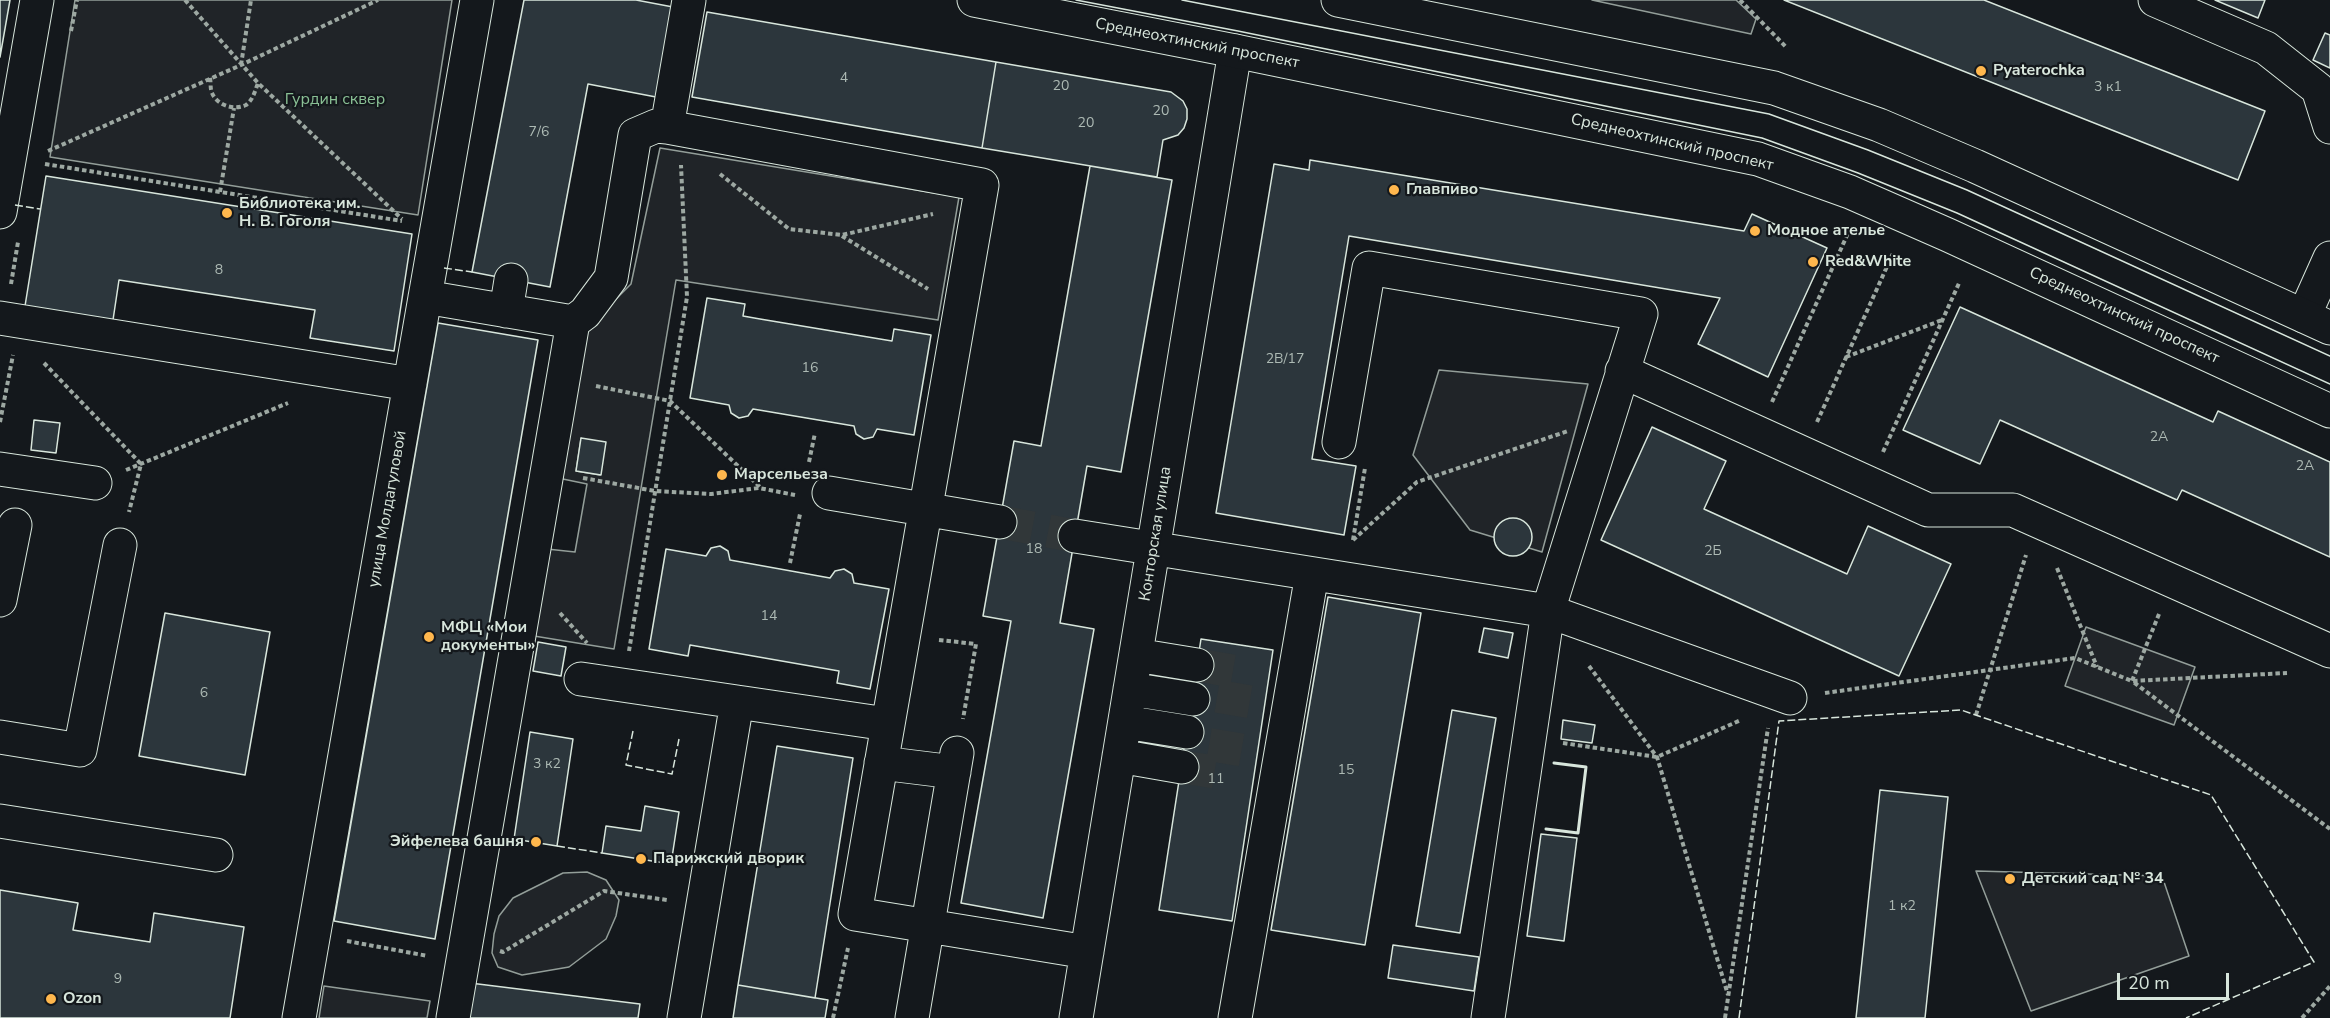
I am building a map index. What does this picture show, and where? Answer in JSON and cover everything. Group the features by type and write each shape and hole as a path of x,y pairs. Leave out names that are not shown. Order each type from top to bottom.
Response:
{"main road":[{"path":"0,212 37,0"},
{"name":"улица Молдагуловой","path":"299,1018 477,0"},
{"path":"667,128 689,0"},
{"name":"Среднеохтинский проспект","path":"974,0 1235,51 1758,159 1850,192 1948,235 2330,411"},
{"path":"1338,0 1774,88 1879,125 1975,166 2317,322 2330,258"},
{"path":"2155,0 2266,48 2318,89 2330,127"},
{"name":"Конторская улица","path":"1076,1018 1235,51"},
{"path":"453,1018 573,322 585,313 611,278 635,135 656,126 981,185 855,914 1087,952"},
{"path":"1340,441 1369,268 1641,314 1548,610 1488,1018"},
{"path":"425,297 508,295 573,322"},
{"path":"0,318 410,384"},
{"path":"1622,371 1928,510 2013,510 2330,651"},
{"path":"0,469 95,483"},
{"path":"816,495 1000,522"},
{"path":"0,600 15,525"},
{"path":"1075,536 1548,610 1780,702"},
{"path":"0,737 80,750 120,545"},
{"path":"1235,1018 1312,574"},
{"path":"1136,655 1197,665"},
{"path":"581,678 887,724"},
{"path":"1130,689 1193,699"},
{"path":"684,1018 737,702"},
{"path":"1125,722 1187,732"},
{"path":"1119,756 1182,767"},
{"path":"881,763 955,763 912,1018"},
{"path":"0,821 216,855"}],"path":[{"path":"9,158 405,221 258,83 185,0"},
{"path":"241,65 251,0"},
{"path":"48,151 241,65 378,0"},
{"path":"1740,0 1787,48"},
{"path":"210,78 211,92 220,104 234,108 246,104 254,95 258,83"},
{"path":"220,192 234,108"},
{"path":"624,684 687,297 680,142 667,128"},
{"path":"749,198 789,229 842,236 952,210 981,185"},
{"path":"1757,433 1850,230"},
{"path":"842,236 937,294 957,322"},
{"path":"1802,453 1894,251"},
{"path":"1868,483 1960,280"},
{"path":"1846,357 1942,320"},
{"path":"40,359 141,464"},
{"path":"563,379 670,401 762,488"},
{"path":"95,483 275,408"},
{"path":"1353,540 1417,482 1608,417"},
{"path":"1340,441 1369,447 1346,579"},
{"path":"120,545 141,464"},
{"path":"547,472 655,491 711,494 762,488 816,495 790,563"},
{"path":"2037,520 2097,667"},
{"path":"1977,715 2037,520"},
{"path":"528,579 624,684"},
{"path":"2132,681 2173,581"},
{"path":"903,635 976,644 955,763"},
{"path":"1558,743 1657,757 1780,702 2075,658 2132,681 2330,829"},
{"path":"1589,666 1657,757 1728,995"},
{"path":"2132,681 2295,672"},
{"path":"1725,1018 1780,702"},
{"path":"346,941 464,954 503,951 604,891 703,906"},
{"path":"833,1018 855,914"},
{"path":"2302,1018 2330,986"}],"green space":[{"name":"Гурдин сквер","path":"75,0 452,0 418,215 50,157"},
{"path":"1592,0 1736,0 1756,19 1751,34"},
{"path":"660,148 959,197 938,320 676,280 614,649 534,636 547,549 575,552 587,484 558,478 583,332 631,284","holes":["581,438 600,475 576,471"]},
{"path":"1439,370 1588,384 1542,552 1470,530 1413,455"},
{"path":"2086,627 2195,667 2174,725 2065,686"},
{"path":"1976,871 2162,876 2189,956 2031,1011"},
{"path":"587,872 606,880 619,900 616,916 606,939 569,967 522,975 498,967 492,953 494,934 499,916 513,898 563,873"},
{"path":"324,986 430,1001 427,1018 319,1018"}],"building":[{"path":"0,0 10,0 0,57"},
{"path":"524,0 636,0 673,7 656,97 588,84 550,287 472,272"},
{"path":"1784,0 1984,0 2265,111 2238,180"},
{"path":"2215,0 2265,0 2258,18"},
{"path":"707,12 996,62 982,148 692,97"},
{"path":"2325,33 2330,35 2330,68 2313,60"},
{"path":"996,62 1171,92 1183,101 1187,109 1187,119 1178,135 1163,140 1157,177 982,148"},
{"path":"1310,160 1744,231 1752,214 1827,248 1768,377 1698,344 1720,298 1349,236 1312,459 1356,466 1344,535 1216,513 1274,164 1309,170"},
{"path":"1090,166 1172,180 1121,472 1087,466 1060,623 1094,629 1043,918 961,903 1011,621 983,616 1014,441 1041,446"},
{"path":"46,176 412,234 394,351 310,338 315,310 119,280 113,320 25,306"},
{"path":"707,298 745,304 743,316 892,341 894,329 931,335 914,435 877,429 873,437 864,439 856,434 854,426 753,409 748,416 739,418 731,413 729,405 690,398"},
{"path":"1960,307 2213,422 2218,411 2330,462 2330,557 2182,490 2177,500 2000,420 1980,464 1903,430"},
{"path":"438,323 538,340 435,939 334,921"},
{"path":"34,420 60,423 56,453 31,450"},
{"path":"1652,427 1726,461 1704,509 1847,574 1868,526 1951,564 1899,676 1601,540"},
{"path":"581,438 606,442 601,475 576,471"},
{"path":"1513,518 1520,519 1526,524 1531,530 1531,544 1526,550 1520,555 1513,556 1506,555 1500,550 1495,544 1494,537 1495,530 1500,524 1506,519"},
{"path":"720,546 728,551 730,560 830,578 835,571 844,569 852,574 854,583 889,589 870,689 837,683 839,671 690,645 688,656 649,649 666,549 706,556 711,548"},
{"path":"1328,597 1421,613 1365,945 1271,930"},
{"path":"165,613 270,632 245,775 139,756"},
{"path":"1484,628 1513,633 1508,658 1479,652"},
{"path":"1201,639 1273,650 1232,921 1159,910"},
{"path":"538,642 566,647 561,676 533,671"},
{"path":"1452,710 1496,718 1460,933 1416,926"},
{"path":"1563,720 1595,725 1592,743 1561,739"},
{"path":"530,732 573,739 557,846 514,839"},
{"path":"777,746 853,758 815,998 738,985"},
{"path":"1880,790 1948,797 1925,1018 1856,1018"},
{"path":"645,806 679,812 671,864 602,853 606,826 641,831"},
{"path":"1541,834 1577,838 1564,941 1527,936"},
{"path":"0,890 78,903 73,930 150,942 154,913 244,927 230,1018 0,1018"},
{"path":"1393,945 1479,957 1474,991 1388,978"},
{"path":"470,983 640,1004 638,1018 466,1018"},
{"path":"738,985 828,1000 825,1018 733,1018"}],"tunnel":[{"path":"1000,522 1075,536"},
{"path":"1182,767 1221,773 1238,672 1197,665"}],"tram line":[{"path":"1076,0 1762,138 1957,213 2330,384"},
{"path":"1182,0 1769,114 1868,150 1967,190 2330,356"}],"fence":[{"path":"15,205 40,209"},
{"path":"444,268 472,272"},
{"path":"1739,1018 1779,721 1961,710 2211,795 2314,962 2186,1018"},
{"path":"633,731 626,765 672,774 679,739"},
{"path":"557,846 602,853"}],"wall":[{"path":"1546,829 1578,833 1586,767 1554,763"}],"place":[{"name":"Pyaterochka","path":"1981,71"},
{"name":"Главпиво","path":"1394,190"},
{"name":"Библиотека им. Н. В. Гоголя","path":"227,213"},
{"name":"Модное ателье","path":"1755,231"},
{"name":"Red&White","path":"1813,262"},
{"name":"Марсельеза","path":"722,475"},
{"name":"МФЦ «Мои документы»","path":"429,637"},
{"name":"Эйфелева башня","path":"536,842"},
{"name":"Парижский дворик","path":"641,859"},
{"name":"Детский сад № 34","path":"2010,879"},
{"name":"Ozon","path":"51,999"}]}
